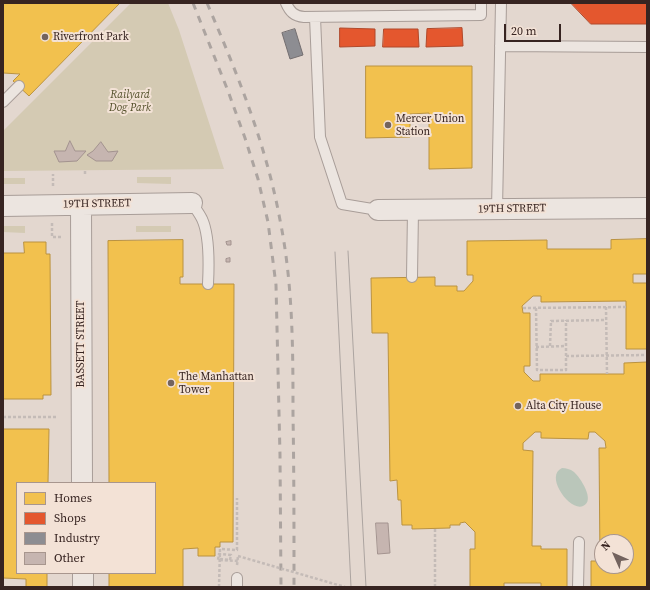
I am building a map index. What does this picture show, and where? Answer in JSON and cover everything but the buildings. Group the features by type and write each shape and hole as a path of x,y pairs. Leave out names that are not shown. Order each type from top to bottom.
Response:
{"street":[{"name":"19TH STREET","path":"3,206 192,203"},
{"name":"BASSETT STREET","path":"81,205 82,482"},
{"name":"19TH STREET","path":"378,210 647,208"},
{"path":"83,574 83,587"}],"lane":[{"path":"286,3 290,11 299,17 481,15 480,3"},
{"path":"497,209 501,3"},
{"path":"315,17 320,137 342,204 378,210"},
{"path":"500,46 646,47"},
{"path":"3,102 19,86"},
{"path":"192,203 202,220 205,230 209,258 208,284"},
{"path":"412,277 413,210"},
{"path":"578,587 579,542"}],"path":[{"path":"606,307 607,374"},
{"path":"523,308 626,307"},
{"path":"536,308 537,370 566,370 566,320"},
{"path":"550,346 551,321 606,320"},
{"path":"536,346 566,346"},
{"path":"566,356 647,355"},
{"path":"3,417 56,417"},
{"path":"219,587 220,549 237,550 237,498"},
{"path":"435,529 435,587"},
{"path":"220,559 230,560 231,555 219,554 218,560 238,561"},
{"path":"238,556 345,587"}],"green space":[{"name":"Railyard Dog Park","path":"131,3 168,3 179,30 224,169 3,171 3,131"},
{"path":"137,177 171,177 171,184 137,183"},
{"path":"3,178 25,178 25,184 3,184"},
{"path":"3,226 25,226 25,233 3,232"},
{"path":"136,226 171,226 171,232 136,232"}],"shaded area":[{"path":"562,468 574,472 586,489 588,499 587,503 583,506 572,504 566,499 557,485 557,472"}],"tram line":[{"path":"348,251 366,587"},
{"path":"335,252 351,587"}],"railway":[{"path":"193,3 245,138 258,179 268,222 276,285 281,587"},
{"path":"207,3 240,82 259,136 274,192 288,268 292,342 294,587"}],"place":[{"name":"Riverfront Park","path":"45,37"},
{"name":"Mercer Union Station","path":"388,125"},
{"name":"The Manhattan Tower","path":"171,383"},
{"name":"Alta City House","path":"518,406"}]}
